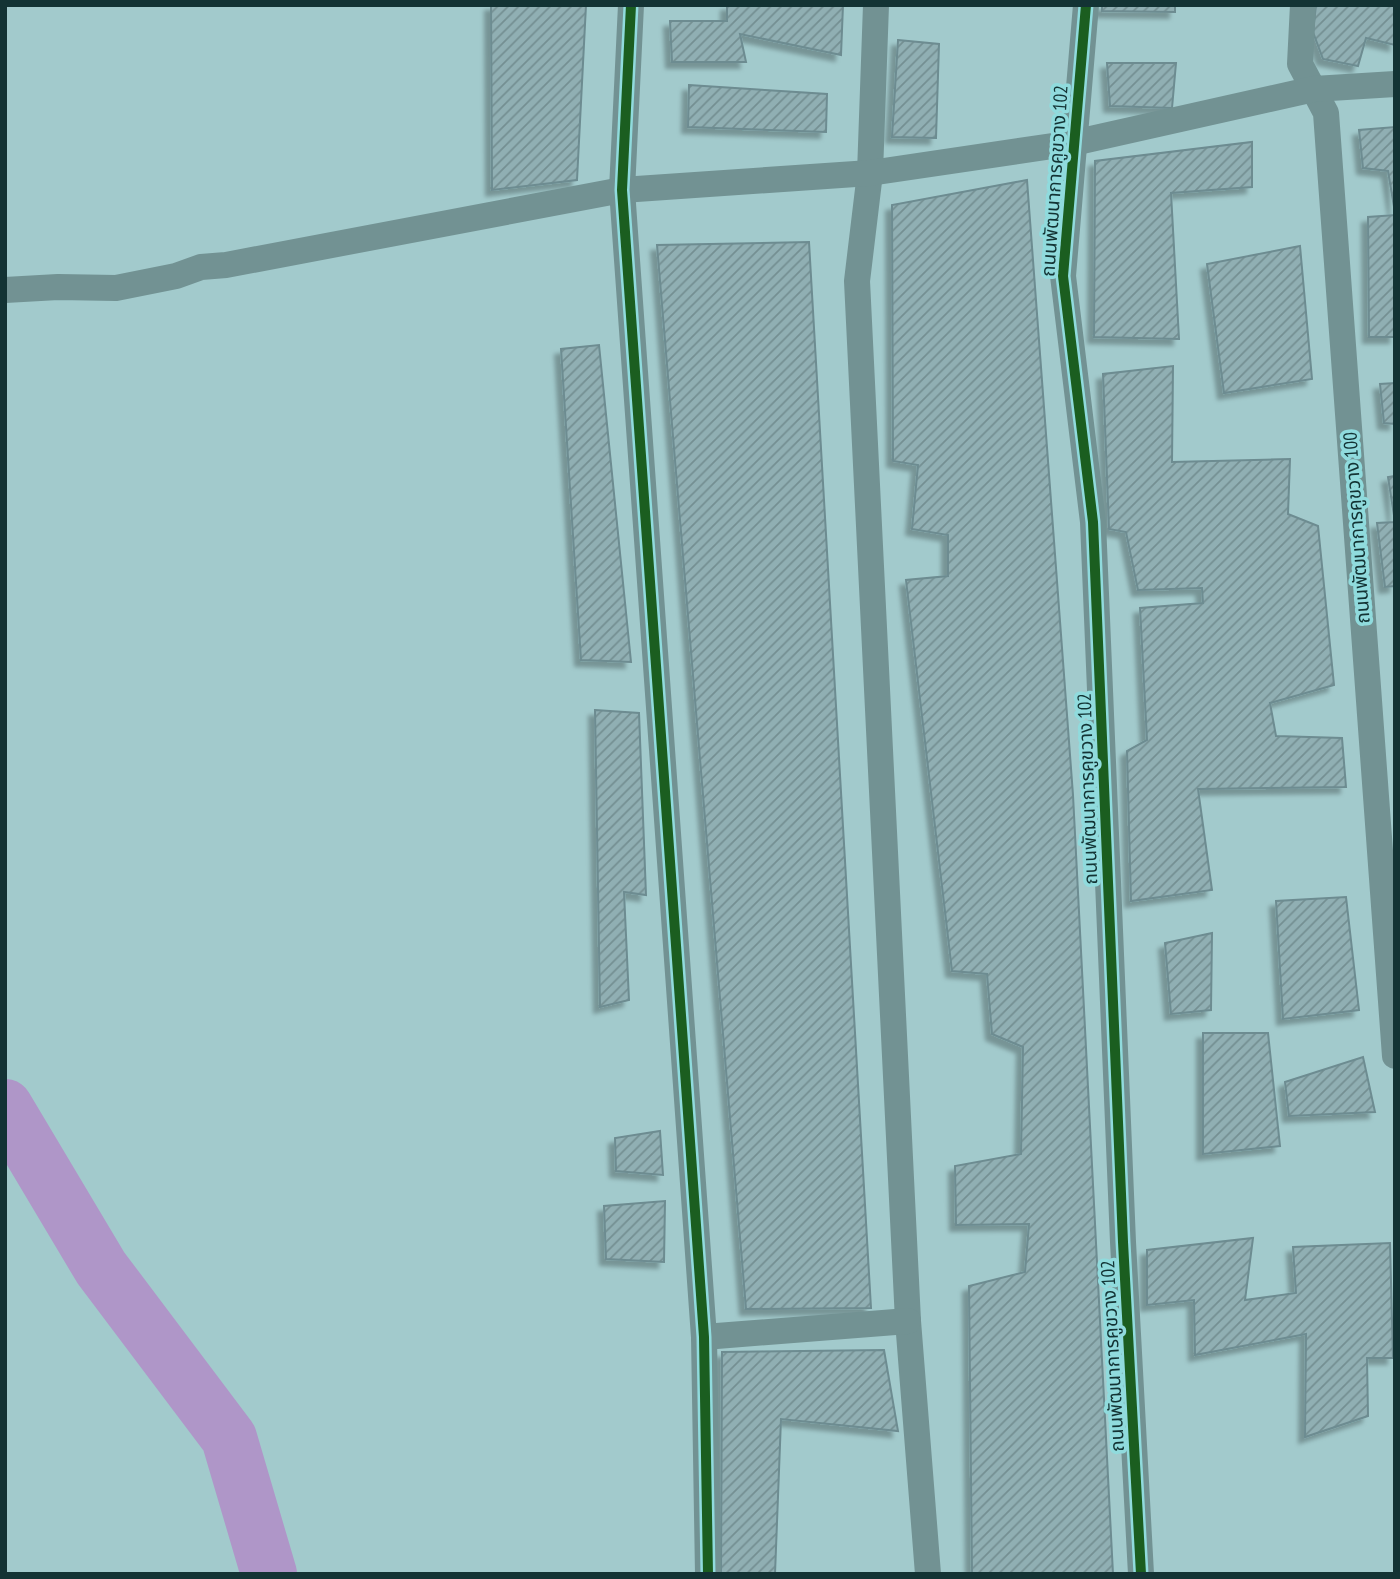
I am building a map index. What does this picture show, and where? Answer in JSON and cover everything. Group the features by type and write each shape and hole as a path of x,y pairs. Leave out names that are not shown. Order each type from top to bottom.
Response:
{"street":[{"path":"631,5 622,190 704,1337 708,1574"},
{"path":"876,5 870,173 857,281 908,1321 928,1574"},
{"name":"ถนนพัฒนาการคูขวาง 102","path":"1086,5 1063,276 1093,522 1123,1228 1141,1574"},
{"name":"ถนนพัฒนาการคูขวาง 100","path":"1303,5 1300,64 1326,113 1395,1056"},
{"path":"5,290 116,288 176,276 201,267 226,265 622,190 870,173 1073,143 1314,89 1395,84"},
{"path":"704,1337 908,1321"}],"building":[{"path":"491,5 586,5 577,180 492,190"},
{"path":"727,5 843,5 841,55 740,34 746,62 672,62 670,21 727,21"},
{"path":"1102,5 1175,5 1175,12 1102,11"},
{"path":"1316,5 1395,5 1395,45 1366,38 1358,66 1323,59 1313,32"},
{"path":"898,40 939,44 936,138 892,137"},
{"path":"1107,63 1176,63 1172,108 1110,106"},
{"path":"689,85 827,94 826,132 688,127"},
{"path":"1395,127 1395,213 1388,171 1363,168 1359,130"},
{"path":"1252,142 1252,187 1171,193 1179,339 1094,337 1095,161"},
{"path":"1027,180 1073,795 1113,1574 972,1574 969,1286 1025,1272 1029,1224 956,1225 955,1166 1021,1154 1023,1047 992,1034 987,974 952,971 906,580 948,576 948,535 912,529 918,465 893,461 892,205"},
{"path":"1395,215 1395,337 1369,337 1368,217"},
{"path":"809,242 871,1308 746,1309 657,245"},
{"path":"1300,246 1312,379 1224,393 1207,264"},
{"path":"599,345 631,662 581,660 561,349"},
{"path":"1173,366 1172,462 1290,459 1288,514 1318,526 1334,685 1270,703 1276,736 1342,738 1346,787 1198,789 1212,890 1131,901 1127,751 1147,740 1140,608 1203,603 1202,588 1138,590 1126,532 1109,529 1103,374"},
{"path":"1395,383 1395,424 1384,423 1380,384"},
{"path":"1395,476 1395,522 1388,477"},
{"path":"1395,522 1395,586 1385,587 1377,523"},
{"path":"595,710 639,713 646,895 624,892 629,1000 600,1007"},
{"path":"1346,897 1359,1010 1283,1019 1276,901"},
{"path":"1212,933 1211,1010 1171,1014 1165,943"},
{"path":"1203,1033 1268,1033 1280,1146 1203,1154"},
{"path":"1363,1057 1375,1112 1289,1116 1285,1082"},
{"path":"660,1131 663,1175 616,1171 615,1138"},
{"path":"665,1201 664,1262 606,1259 604,1206"},
{"path":"1253,1238 1245,1300 1296,1293 1293,1247 1390,1243 1393,1358 1367,1358 1368,1416 1305,1437 1306,1334 1195,1355 1194,1300 1147,1305 1147,1250"},
{"path":"884,1350 898,1431 781,1419 775,1574 721,1574 722,1352"}],"waterway":[{"path":"5,1107 101,1268 229,1438 269,1574"}],"cycle path":[{"path":"631,5 622,190 704,1337 708,1574"},
{"path":"1086,5 1063,276 1093,522 1123,1242 1141,1574"}]}
